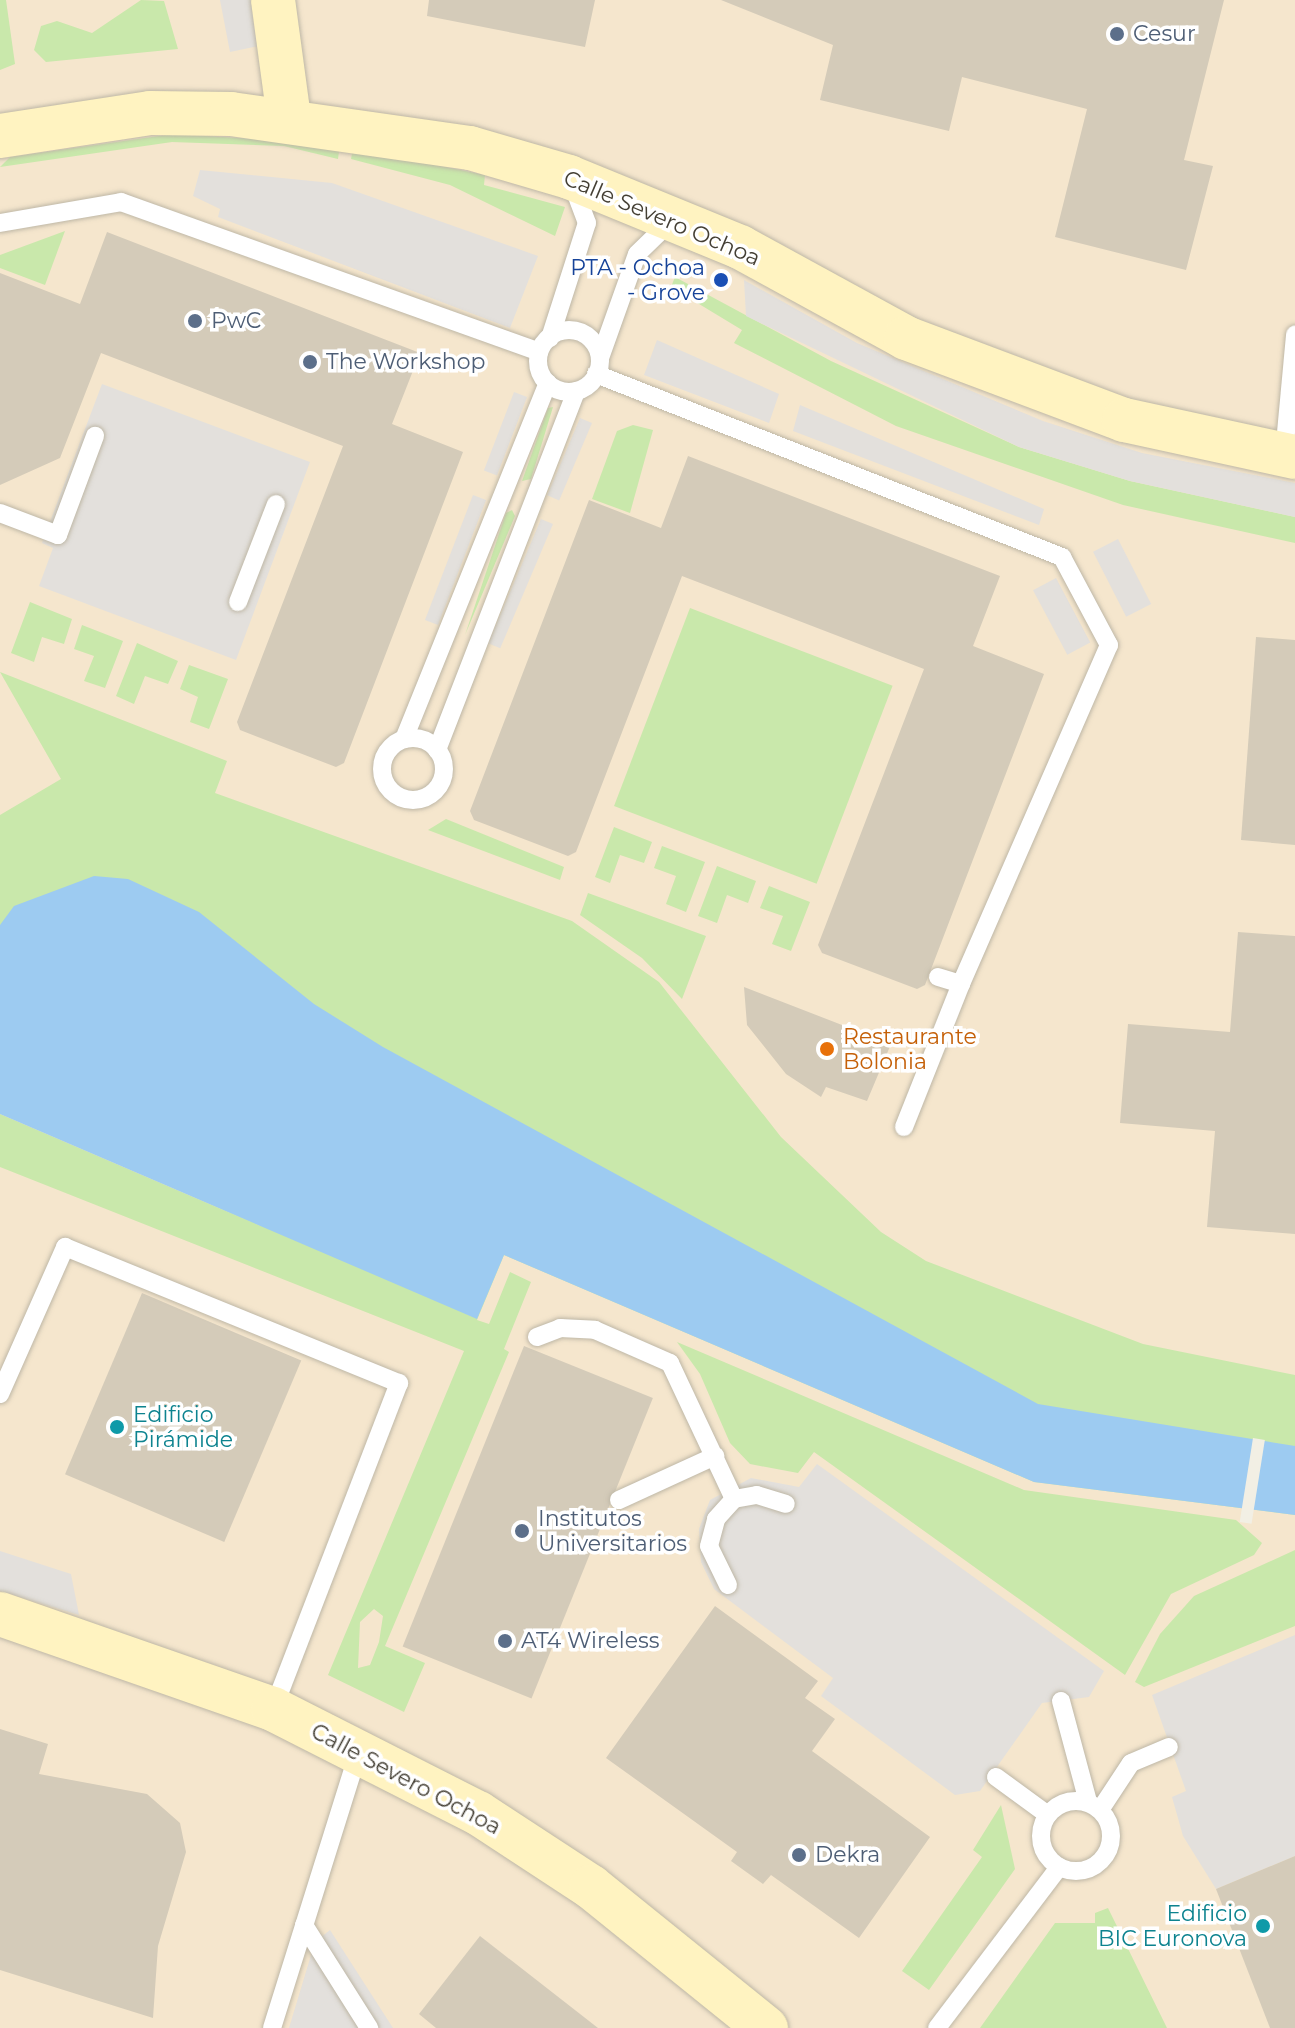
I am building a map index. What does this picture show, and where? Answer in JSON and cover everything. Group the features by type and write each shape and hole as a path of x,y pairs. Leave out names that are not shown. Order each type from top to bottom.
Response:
{"street":[{"path":"273,0 289,119"},
{"name":"Calle Severo Ochoa","path":"0,136 150,113 289,119 470,148 569,177 674,219 906,338 1124,420 1290,455"},
{"name":"Calle Severo Ochoa","path":"0,1614 273,1709 478,1813 591,1887 766,2028"}],"lane":[{"path":"569,177 587,223 544,345 548,383 404,739 384,755 381,769 402,799 438,788 437,750 576,391 598,366 637,254 674,219"},
{"path":"0,223 121,202 544,345 582,332 598,366 1062,557 1109,645 961,984 904,1127"},
{"path":"1290,455 1295,335"},
{"path":"548,383 576,391"},
{"path":"0,513 58,535 95,436"},
{"path":"238,602 276,504"},
{"path":"404,739 437,750"},
{"path":"938,977 961,984"},
{"path":"0,1394 65,1247 399,1383 273,1709"},
{"path":"537,1337 560,1328 595,1330 670,1363 734,1499"},
{"path":"619,1500 715,1456"},
{"path":"728,1585 709,1546 716,1519 734,1499 757,1495 786,1504"},
{"path":"1061,1701 1094,1806 1111,1835 1103,1859 1082,1871 1059,1867 1042,1843 1048,1815 1073,1801 1094,1806"},
{"path":"1094,1806 1131,1763 1169,1747"},
{"path":"272,2028 359,1751"},
{"path":"996,1777 1048,1815"},
{"path":"937,2028 1059,1867"},
{"path":"304,1925 369,2028"}],"shaded area":[{"path":"0,0 1295,0 1295,2028 0,2028"},
{"path":"220,0 251,0 259,46 230,52"},
{"path":"200,170 332,183 538,256 510,328 218,217 220,209 193,196"},
{"path":"744,280 857,343 1043,421 1142,453 1295,483 1295,517 1130,481 1019,447 746,316"},
{"path":"657,340 779,394 769,423 644,375"},
{"path":"102,384 310,462 236,660 39,586 53,548 42,543"},
{"path":"514,392 527,397 497,475 484,470"},
{"path":"800,405 1044,509 1039,525 793,431"},
{"path":"580,418 592,423 559,500 547,495"},
{"path":"473,495 486,500 438,625 425,620"},
{"path":"541,519 553,524 500,648 488,643"},
{"path":"1118,539 1151,604 1126,617 1093,552"},
{"path":"1056,578 1090,642 1067,655 1033,590"},
{"path":"817,1464 1104,1671 1089,1697 1042,1703 980,1791 955,1795 821,1696 833,1678 714,1589 701,1562 699,1529 710,1500 751,1478 799,1487"},
{"path":"0,1551 71,1574 79,1615 0,1591"},
{"path":"1295,1635 1295,1856 1216,1889 1183,1836 1172,1797 1186,1791 1152,1695"},
{"path":"330,1930 393,2028 289,2028 315,1942"}],"green space":[{"path":"0,0 6,0 15,64 0,70"},
{"path":"141,0 164,1 178,49 46,62 34,50 41,26 57,21 92,33"},
{"path":"173,134 340,144 338,159 284,146 172,142 0,167 10,157"},
{"path":"353,148 485,175 484,185 565,207 555,236 450,185 351,159"},
{"path":"65,231 45,285 0,268 0,255"},
{"path":"675,277 831,361 1019,447 1130,481 1295,517 1295,543 1123,505 896,426 734,343 742,330 671,287"},
{"path":"553,407 531,479 522,481 548,408"},
{"path":"633,425 653,430 630,513 592,499 617,431"},
{"path":"512,510 515,516 465,635 506,513"},
{"path":"30,602 72,619 64,644 42,637 34,662 11,653"},
{"path":"690,608 893,686 817,884 614,806"},
{"path":"82,625 123,641 105,688 84,681 94,656 74,649"},
{"path":"137,643 178,661 168,684 145,676 134,704 116,696"},
{"path":"189,665 228,679 209,729 190,722 198,697 180,689"},
{"path":"0,672 227,761 215,793 572,921 659,982 781,1137 881,1232 926,1261 1143,1344 1295,1375 1295,1515 1034,1482 504,1255 477,1320 489,1324 510,1272 531,1282 504,1349 509,1352 385,1646 425,1663 404,1712 328,1675 464,1351 0,1167 0,1114 263,1227 0,1112 0,815 61,779","holes":["374,1609 383,1616 379,1642 370,1665 358,1668 360,1622"]},
{"path":"446,819 564,867 560,880 428,830"},
{"path":"614,827 652,842 644,863 620,855 610,883 595,877"},
{"path":"662,846 705,862 686,912 666,904 676,876 654,868"},
{"path":"717,866 756,881 748,903 727,895 717,923 698,916"},
{"path":"769,886 810,902 791,951 772,944 783,916 760,908"},
{"path":"588,893 706,936 682,999 642,958 580,915"},
{"path":"677,1342 1024,1490 1236,1520 1262,1543 1254,1555 1171,1594 1125,1675 814,1452 798,1473 750,1464 730,1443 700,1374"},
{"path":"1295,1550 1295,1626 1144,1687 1135,1682 1160,1634 1194,1596"},
{"path":"1001,1805 1015,1869 929,1990 902,1971 982,1857 973,1850"},
{"path":"1108,1908 1167,2028 980,2028 1055,1923 1095,1923 1095,1913"}],"water":[{"path":"94,876 128,879 199,912 314,1004 383,1047 1038,1404 1295,1446 1295,1515 1034,1482 504,1255 477,1319 0,1114 0,925 14,906"}],"pier":[{"path":"1253,1438 1265,1440 1252,1524 1240,1522"}],"building":[{"path":"429,0 595,0 585,47 427,16"},
{"path":"721,0 1224,0 1184,160 1213,166 1186,270 1055,237 1087,109 962,77 949,131 820,100 833,45"},
{"path":"107,232 420,353 392,424 463,452 344,763 336,767 240,730 237,722 343,446 101,353 60,458 0,485 0,273 80,304"},
{"path":"688,456 1000,576 973,646 1044,674 925,985 917,989 822,953 818,945 924,669 682,576 576,852 568,856 474,820 470,811 589,500 661,528"},
{"path":"1256,637 1295,640 1295,845 1241,840"},
{"path":"1238,932 1295,936 1295,1234 1207,1227 1215,1131 1120,1123 1128,1024 1230,1032"},
{"name":"Restaurante Bolonia","path":"744,987 891,1044 867,1101 826,1087 821,1097 786,1074 747,1025"},
{"name":"Edificio Pirámide","path":"142,1293 301,1361 224,1542 65,1474"},
{"path":"524,1346 653,1398 532,1698 403,1646"},
{"path":"715,1606 818,1681 805,1698 835,1719 812,1751 930,1837 859,1938 771,1875 763,1884 731,1861 737,1852 606,1758"},
{"path":"0,1729 48,1744 39,1774 147,1794 180,1823 186,1852 158,1946 153,2018 0,1970"},
{"name":"Edificio BIC Euronova","path":"1295,1856 1295,2028 1270,2028 1216,1889"},
{"path":"480,1936 598,2028 436,2028 419,2014"}],"place":[{"name":"Cesur","path":"1117,34"},
{"name":"PTA - Ochoa - Grove","path":"721,280"},
{"name":"PwC","path":"195,321"},
{"name":"The Workshop","path":"310,362"},
{"name":"Restaurante Bolonia","path":"827,1049"},
{"name":"Edificio Pirámide","path":"117,1427"},
{"name":"Institutos Universitarios","path":"522,1531"},
{"name":"AT4 Wireless","path":"505,1641"},
{"name":"Dekra","path":"799,1855"},
{"name":"Edificio BIC Euronova","path":"1263,1926"}]}
